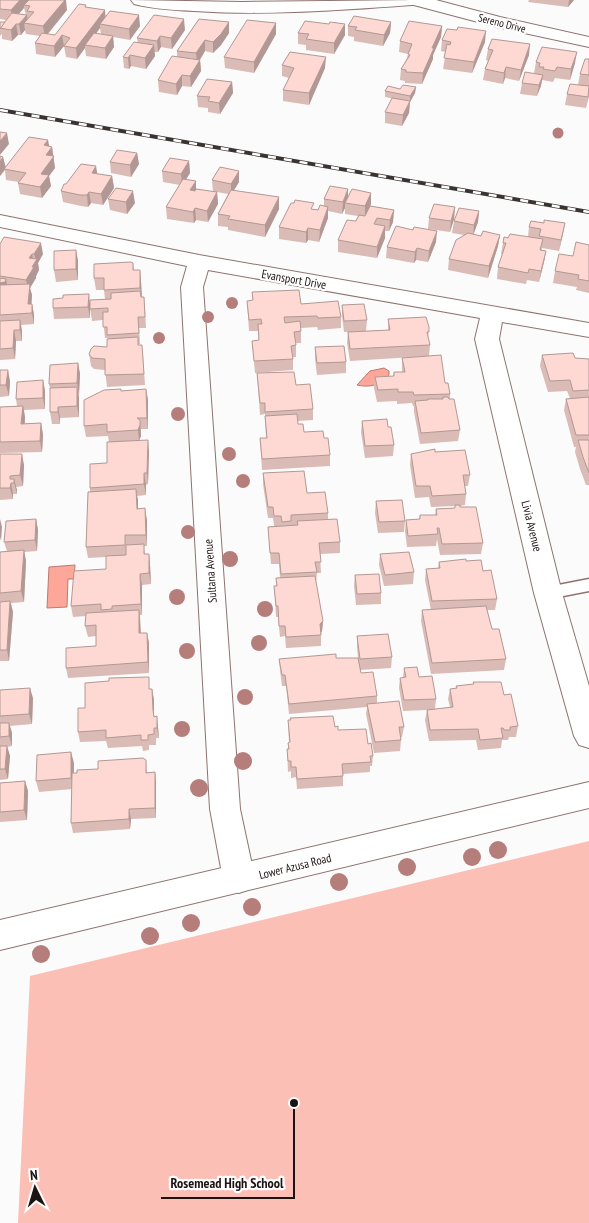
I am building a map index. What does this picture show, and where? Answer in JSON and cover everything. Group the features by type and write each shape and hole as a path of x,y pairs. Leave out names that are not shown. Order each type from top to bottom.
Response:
{"street":[{"name":"Sereno Drive","path":"140,0 202,6 269,7 414,0 497,22 589,42"},
{"name":"Evansport Drive","path":"0,221 199,262 589,330"},
{"name":"Sultana Avenue","path":"199,262 192,287 224,809 239,880"},
{"name":"Livia Avenue","path":"492,314 487,339 548,592 589,736"},
{"name":"Lower Azusa Road","path":"0,935 239,880 589,795"}],"lane":[{"path":"548,592 589,586"}],"shaded area":[{"path":"384,368 389,371 389,375 383,381 371,386 357,385 370,371"},
{"path":"75,565 74,579 68,579 67,607 47,608 49,567"},
{"path":"589,841 589,1223 18,1223 30,976"}],"building":[{"path":"0,0 20,0 11,10 0,9"},
{"path":"29,0 65,0 43,26 24,23 34,12 27,11 30,6 24,5"},
{"path":"79,4 86,5 85,7 105,10 76,48 64,46 70,38 62,35 54,46 35,43 42,33 55,35"},
{"path":"110,11 139,15 129,29 100,24"},
{"path":"12,13 27,15 11,30 0,28"},
{"path":"154,15 184,19 171,38 160,36 157,41 137,38"},
{"path":"354,16 391,22 384,35 355,30 357,27 348,26"},
{"path":"199,19 229,22 213,42 205,40 196,53 177,51"},
{"path":"247,20 276,23 254,62 224,57"},
{"path":"305,21 345,24 334,43 306,39 309,34 298,33"},
{"path":"409,21 442,26 423,73 406,72 406,70 401,69 410,55 408,54 412,44 400,41"},
{"path":"0,22 5,22 0,29"},
{"path":"458,27 486,31 474,62 444,58 447,44 450,45 451,42 442,40 447,29 457,30"},
{"path":"94,33 113,36 105,48 85,45"},
{"path":"492,39 530,44 521,70 506,67 504,73 485,69 493,50 488,49"},
{"path":"134,42 154,45 145,58 130,55 128,58 123,57"},
{"path":"542,47 577,52 571,69 557,67 555,71 539,67 540,63 536,62"},
{"path":"290,52 326,57 309,93 283,90 294,68 282,65"},
{"path":"172,56 200,60 190,76 182,75 176,84 158,80"},
{"path":"585,59 589,59 589,75 580,74"},
{"path":"525,72 543,75 539,85 522,83"},
{"path":"207,79 232,82 219,103 208,101 210,97 197,96"},
{"path":"570,84 589,86 588,97 567,94"},
{"path":"403,85 416,87 410,96 385,91 388,86 400,89"},
{"path":"392,98 410,101 403,115 385,112"},
{"path":"0,132 7,133 0,141"},
{"path":"29,137 48,140 44,145 52,147 46,155 54,156 41,174 49,175 40,187 18,183 26,173 4,169"},
{"path":"117,150 137,153 130,165 110,162"},
{"path":"170,158 189,161 181,174 162,171"},
{"path":"81,164 96,166 92,173 112,176 101,194 89,192 87,195 80,195 61,191 64,184 66,184"},
{"path":"220,167 239,171 231,184 212,180"},
{"path":"183,179 196,181 190,190 217,192 207,211 195,208 193,212 166,207"},
{"path":"330,186 348,189 343,202 324,199"},
{"path":"116,188 133,191 126,202 108,199"},
{"path":"352,189 371,193 365,206 345,203"},
{"path":"231,190 279,197 265,225 228,219 230,216 218,214"},
{"path":"295,200 314,203 311,209 318,210 320,205 328,207 320,230 308,228 306,232 279,227 291,203 294,203"},
{"path":"434,204 455,207 451,221 429,218"},
{"path":"370,206 394,210 390,220 377,218 374,224 385,226 377,247 338,240 347,220 356,221 359,215 365,216"},
{"path":"459,208 479,211 474,225 454,221"},
{"path":"544,220 565,223 561,240 539,236 541,229 529,227 531,221 544,223"},
{"path":"396,226 413,230 414,227 437,231 429,251 417,248 415,252 387,247"},
{"path":"483,231 500,235 489,266 449,259 456,240 468,233 481,236"},
{"path":"510,234 543,239 540,250 546,251 541,271 529,269 528,273 498,267 506,243 503,243 504,237 508,238"},
{"path":"4,237 41,243 29,258 37,259 26,280 0,276 0,244"},
{"path":"576,242 589,245 589,281 578,279 579,275 555,271 559,254 573,256"},
{"path":"76,250 76,269 54,270 54,251"},
{"path":"133,263 133,270 140,270 140,288 104,290 104,278 94,278 94,264"},
{"path":"0,278 6,279 5,282 0,283"},
{"path":"30,284 28,304 32,304 32,313 0,315 0,285"},
{"path":"299,290 301,304 338,301 341,317 284,317 285,323 300,321 301,331 294,332 296,345 291,346 293,359 254,361 252,341 259,340 258,324 262,324 261,319 249,320 247,301 253,300 252,292"},
{"path":"140,291 141,297 144,297 145,317 138,317 139,333 107,335 107,327 103,327 103,312 108,312 108,308 90,309 90,300 111,299 111,293"},
{"path":"89,294 88,307 53,308 53,299 63,298 63,295"},
{"path":"364,304 367,320 344,321 342,305"},
{"path":"426,317 429,327 429,332 427,332 430,345 350,349 348,332 390,330 388,319"},
{"path":"20,320 20,330 14,330 13,348 0,349 0,321"},
{"path":"138,337 138,345 142,345 144,374 105,375 105,359 92,358 89,354 94,346 107,347 107,339"},
{"path":"344,346 346,362 317,363 315,347"},
{"path":"573,353 575,358 589,359 589,390 573,391 570,380 550,381 542,355"},
{"path":"441,355 445,383 448,383 450,394 414,395 413,392 398,392 398,389 378,390 375,377 394,376 394,372 405,372 402,358"},
{"path":"78,363 77,383 49,384 50,365"},
{"path":"0,370 8,370 6,385 0,385"},
{"path":"294,372 296,385 310,384 313,409 265,412 265,403 260,403 257,373"},
{"path":"43,380 43,398 16,399 17,382"},
{"path":"77,387 77,406 58,407 58,412 50,412 50,388"},
{"path":"121,389 121,391 146,389 147,418 137,418 140,420 138,430 107,432 107,424 84,426 84,400 104,390"},
{"path":"443,397 454,399 460,430 421,433 415,401 443,399"},
{"path":"589,397 589,435 576,435 566,399"},
{"path":"23,406 21,424 41,423 40,441 0,442 0,407"},
{"path":"297,414 298,424 303,424 304,432 323,431 324,438 328,438 330,455 262,459 260,438 267,438 265,416"},
{"path":"387,419 388,427 391,427 394,445 365,446 362,421"},
{"path":"148,440 147,473 144,473 144,484 90,488 90,464 107,463 107,442"},
{"path":"578,440 589,440 589,473 583,457"},
{"path":"435,449 435,452 465,450 470,475 463,475 466,494 432,496 430,486 416,486 411,454"},
{"path":"0,454 22,454 20,475 10,476 10,479 14,479 14,483 11,483 10,488 0,488"},
{"path":"304,471 307,493 325,492 328,513 291,515 291,521 282,522 281,516 274,516 273,507 268,507 263,473"},
{"path":"136,489 137,509 145,508 146,535 125,535 125,545 86,547 88,492"},
{"path":"402,500 405,521 379,522 376,501"},
{"path":"455,505 460,505 460,507 476,507 483,543 442,544 439,528 437,528 438,534 408,536 406,520 420,519 420,515 437,515 436,509 455,508"},
{"path":"36,519 35,540 4,542 6,521"},
{"path":"337,519 340,542 319,543 321,562 315,562 317,572 281,574 279,553 270,553 268,527 298,525 297,521"},
{"path":"144,544 144,554 149,554 149,573 140,574 141,604 112,606 112,609 101,610 101,604 71,606 74,571 106,569 106,556 126,555 126,545"},
{"path":"24,550 21,591 0,593 0,552"},
{"path":"409,552 414,572 385,575 380,554"},
{"path":"466,559 466,561 481,560 483,571 491,570 497,599 432,601 426,569 440,568 439,562"},
{"path":"379,574 381,593 357,594 355,575"},
{"path":"315,576 323,621 320,624 321,635 286,637 285,626 279,626 274,586 277,586 276,578"},
{"path":"10,601 7,650 0,650 0,602"},
{"path":"486,606 492,629 499,629 506,659 432,663 422,610"},
{"path":"139,610 139,633 147,633 148,662 66,668 66,648 96,646 96,625 85,626 86,613"},
{"path":"388,634 392,657 360,659 357,636"},
{"path":"336,654 336,658 358,658 361,673 373,672 377,696 289,704 285,675 282,675 279,659"},
{"path":"417,667 419,677 432,676 436,699 404,700 400,678 406,677 404,668"},
{"path":"149,677 154,717 157,716 157,728 154,728 154,734 148,735 148,740 141,740 141,735 106,738 106,730 78,732 78,708 85,708 85,683 109,681 109,678"},
{"path":"473,682 501,682 504,695 511,694 518,726 510,727 510,730 501,728 503,738 480,740 478,729 430,730 427,710 453,707 450,689 457,688 456,686 474,684"},
{"path":"30,688 29,714 0,716 0,690"},
{"path":"399,701 404,727 399,727 401,740 375,742 367,704"},
{"path":"333,716 335,727 338,726 338,730 366,729 368,744 371,743 373,756 370,756 371,762 342,764 343,776 297,779 296,767 291,767 291,761 288,761 287,749 289,749 288,743 290,742 288,720 291,720 290,718"},
{"path":"0,723 9,723 9,736 0,737"},
{"path":"0,746 7,746 5,769 0,769"},
{"path":"71,752 71,778 36,781 37,755"},
{"path":"143,758 146,760 146,773 155,772 155,808 129,809 129,819 71,823 72,773 77,773 77,770 98,769 98,761"},
{"path":"25,781 24,810 0,812 0,783"}],"railway":[{"path":"0,110 589,212"}],"place":[{"name":"Rosemead High School","path":"294,1103"}]}
